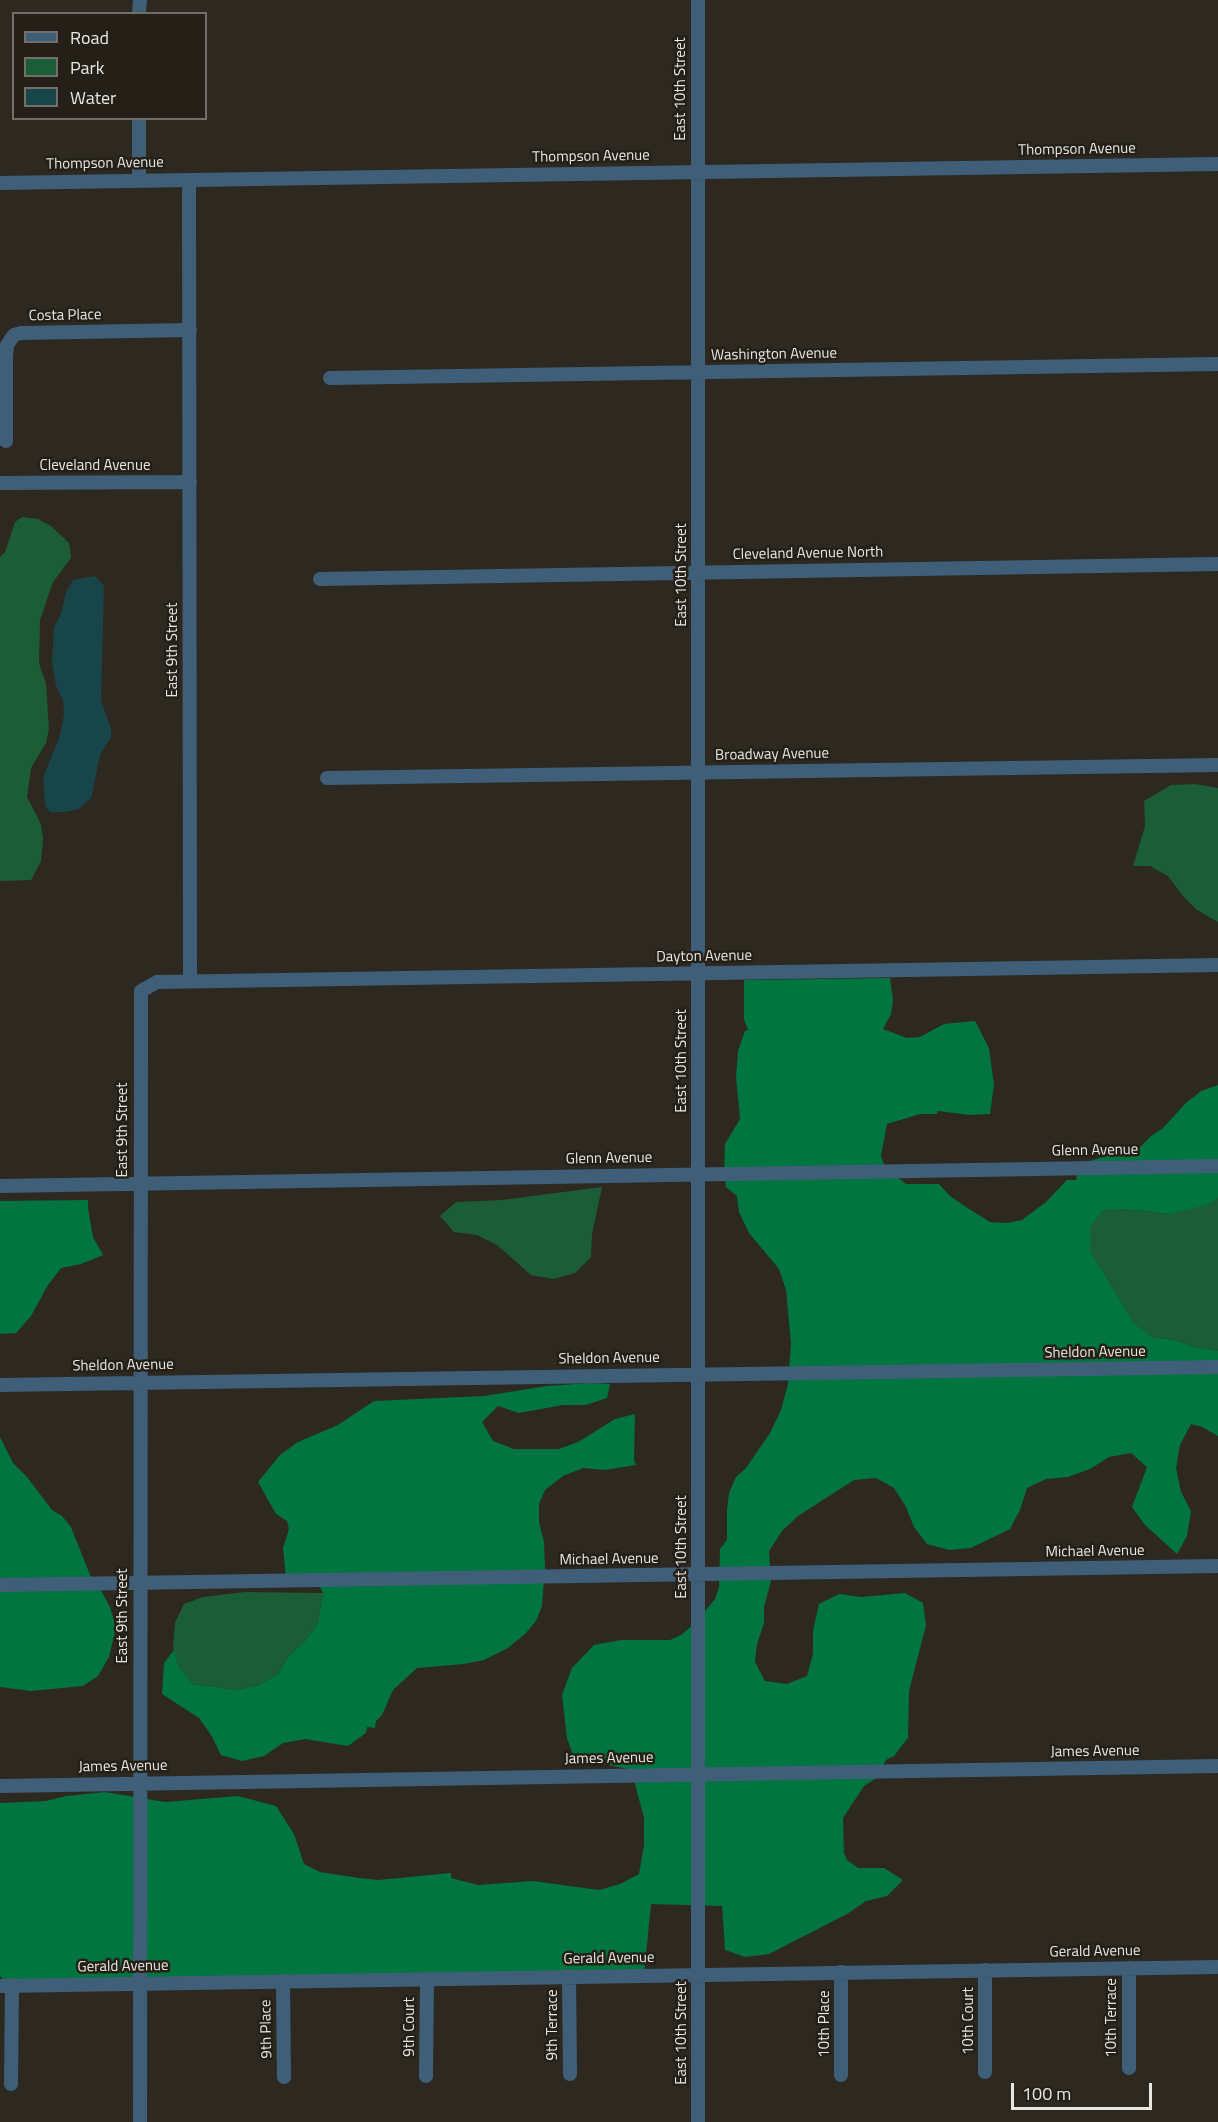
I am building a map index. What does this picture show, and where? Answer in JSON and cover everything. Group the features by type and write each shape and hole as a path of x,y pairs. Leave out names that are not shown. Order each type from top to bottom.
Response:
{"street":[{"name":"East 10th Street","path":"698,0 698,2122"},
{"path":"139,120 139,180"},
{"name":"Thompson Avenue","path":"0,183 1218,164"},
{"name":"East 9th Street","path":"140,2122 139,1182 141,991 157,982 190,981 189,180"},
{"name":"Costa Place","path":"6,441 6,357 7,345 14,335 21,333 190,330"},
{"name":"Washington Avenue","path":"330,378 1218,364"},
{"name":"Cleveland Avenue","path":"0,483 190,482"},
{"name":"Cleveland Avenue North","path":"320,579 1218,564"},
{"name":"Broadway Avenue","path":"327,778 1218,765"},
{"name":"Dayton Avenue","path":"190,981 1218,965"},
{"name":"Glenn Avenue","path":"0,1186 1218,1166"},
{"name":"Sheldon Avenue","path":"0,1385 1218,1367"},
{"name":"Michael Avenue","path":"0,1585 1218,1566"},
{"name":"James Avenue","path":"0,1786 1218,1766"},
{"name":"Gerald Avenue","path":"6,1985 1218,1967"},
{"name":"10th Terrace","path":"1129,1968 1129,2068"},
{"name":"10th Court","path":"985,1970 985,2072"},
{"name":"10th Place","path":"841,1972 841,2075"},
{"name":"9th Terrace","path":"569,1976 570,2074"},
{"name":"9th Court","path":"426,1979 426,2076"},
{"name":"9th Place","path":"283,1981 284,2077"},
{"path":"6,1985 11,2084"}],"green space":[{"path":"22,517 38,519 51,526 69,543 71,558 53,582 40,620 39,663 46,684 49,729 46,743 31,768 27,797 41,824 43,839 41,861 31,880 0,881 0,557 5,552 15,522"},
{"path":"1195,784 1218,788 1218,922 1197,910 1168,876 1150,866 1133,866 1145,826 1144,801 1171,785"},
{"path":"890,978 893,1001 891,1014 883,1029 907,1038 920,1037 944,1024 975,1021 989,1048 994,1085 990,1114 970,1115 938,1111 937,1114 920,1114 887,1124 881,1156 885,1167 906,1184 939,1184 950,1196 990,1222 1007,1223 1022,1220 1046,1202 1067,1180 1076,1180 1079,1169 1089,1161 1140,1147 1201,1091 1218,1085 1218,1198 1212,1203 1169,1214 1124,1209 1102,1211 1090,1228 1090,1251 1134,1323 1152,1337 1218,1351 1218,1436 1191,1424 1180,1445 1176,1468 1181,1492 1191,1511 1187,1536 1177,1554 1145,1525 1132,1507 1147,1467 1131,1453 1109,1457 1090,1469 1068,1477 1046,1479 1027,1488 1020,1510 1010,1529 971,1548 949,1550 927,1544 914,1527 906,1507 894,1488 876,1478 854,1480 798,1516 782,1531 769,1551 771,1581 764,1607 764,1623 757,1644 755,1662 765,1681 787,1684 807,1676 813,1654 813,1631 819,1604 839,1594 861,1597 905,1593 923,1603 926,1625 909,1691 908,1738 894,1756 886,1760 875,1779 864,1786 843,1818 844,1853 847,1860 858,1868 884,1868 903,1880 887,1896 866,1901 847,1914 769,1954 745,1957 725,1950 722,1906 651,1904 644,1976 9,1986 0,1976 0,1803 46,1801 66,1796 105,1792 165,1802 238,1796 276,1806 294,1834 304,1864 320,1872 359,1878 378,1880 451,1873 451,1878 478,1885 533,1881 599,1890 620,1884 639,1874 644,1845 644,1818 634,1780 628,1769 574,1758 567,1738 562,1695 572,1668 594,1645 621,1640 670,1640 681,1635 695,1623 715,1599 719,1587 720,1549 727,1540 729,1493 736,1477 746,1468 770,1433 781,1410 788,1384 791,1344 786,1290 779,1269 749,1233 739,1212 737,1196 726,1187 724,1175 725,1144 740,1119 736,1077 738,1051 745,1031 748,1030 744,1019 744,980"},
{"path":"602,1187 592,1234 591,1257 575,1273 554,1279 531,1275 497,1245 477,1235 454,1232 440,1216 456,1202 502,1200"},
{"path":"1218,1198 1218,1351 1152,1337 1134,1323 1090,1251 1090,1228 1102,1211 1124,1209 1169,1214 1212,1203"},
{"path":"88,1200 93,1237 103,1255 81,1264 61,1268 48,1285 31,1316 16,1333 0,1334 0,1201"},
{"path":"610,1384 607,1398 586,1405 563,1405 519,1413 498,1406 482,1422 493,1441 514,1449 559,1449 578,1442 615,1419 635,1414 634,1460 636,1465 605,1470 583,1468 563,1476 545,1490 539,1504 545,1568 542,1606 536,1621 508,1648 484,1660 417,1668 393,1690 382,1715 376,1721 375,1728 367,1727 366,1733 348,1746 305,1739 283,1743 264,1756 242,1761 221,1755 199,1718 162,1694 164,1663 174,1650 179,1668 193,1684 237,1690 259,1685 278,1674 289,1656 305,1641 318,1623 323,1593 315,1577 286,1578 283,1548 289,1529 287,1521 276,1514 258,1482 280,1455 298,1442 338,1425 374,1401 484,1396 547,1386"},
{"path":"0,1437 13,1463 27,1477 52,1510 62,1516 71,1527 90,1575 110,1607 116,1627 109,1657 98,1676 83,1686 31,1691 0,1687"},
{"path":"245,1592 323,1593 318,1623 305,1641 289,1656 278,1674 259,1685 237,1690 193,1684 179,1668 173,1647 175,1623 184,1604 203,1597"}],"water":[{"path":"95,576 104,586 101,700 111,729 111,737 100,755 91,798 79,809 50,812 45,806 43,777 60,736 64,714 63,700 56,686 52,663 54,627 61,614 66,592 73,580"}]}
